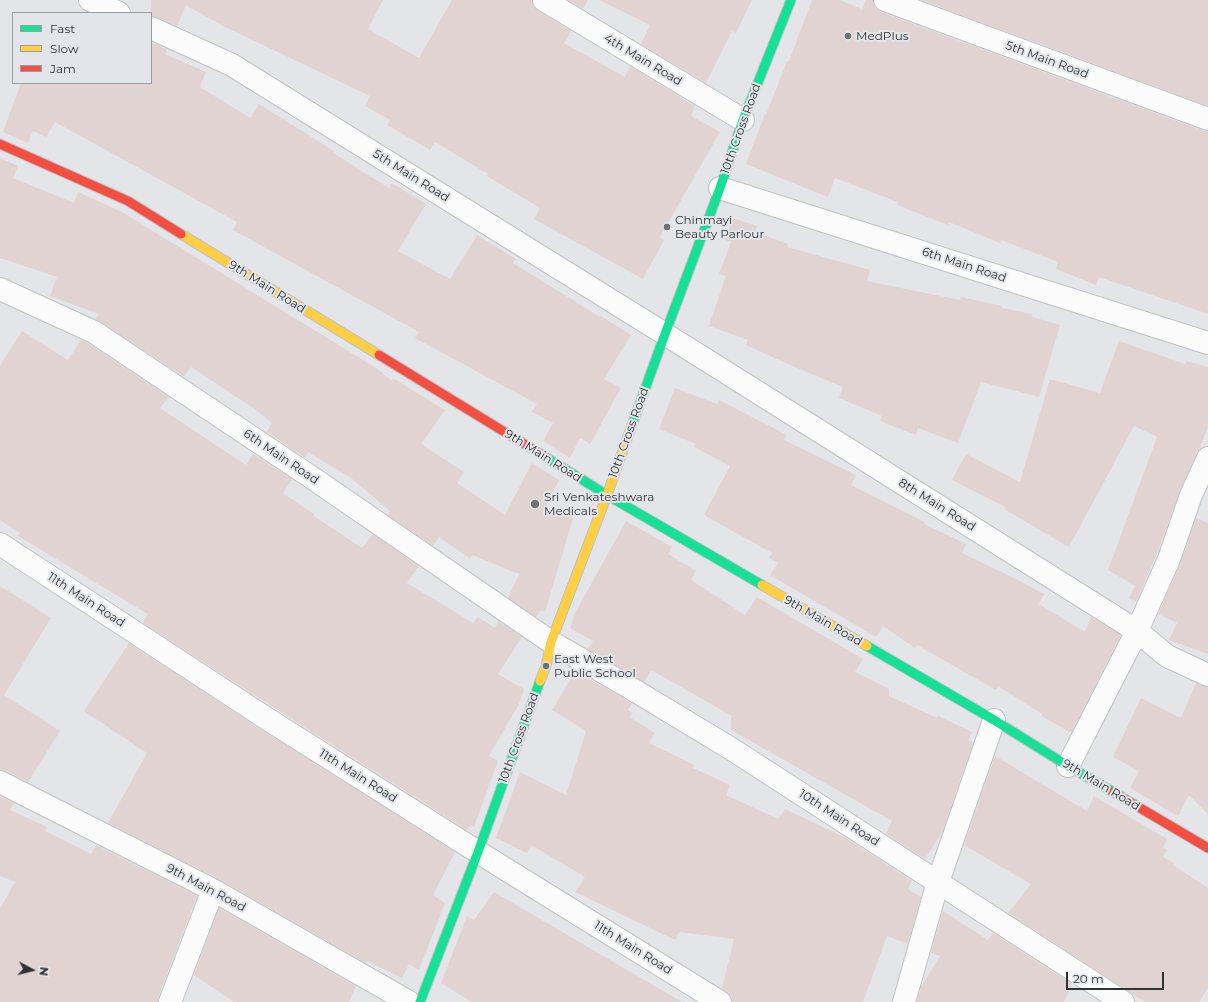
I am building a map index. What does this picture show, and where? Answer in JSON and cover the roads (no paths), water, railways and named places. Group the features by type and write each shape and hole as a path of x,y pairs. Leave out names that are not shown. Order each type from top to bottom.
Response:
{"street":[{"path":"90,0 117,12"},
{"name":"4th Main Road","path":"544,0 743,120"},
{"name":"10th Cross Road","path":"420,1002 478,852 546,666 551,642 720,188 743,120 791,0"},
{"name":"5th Main Road","path":"886,0 1208,119"},
{"name":"5th Main Road","path":"152,28 232,65 665,334"},
{"name":"9th Main Road","path":"0,144 128,201 607,495 994,720 1068,766 1208,848"},
{"name":"6th Main Road","path":"720,188 1208,343"},
{"name":"6th Main Road","path":"0,289 94,332 320,483 551,642"},
{"name":"8th Main Road","path":"665,334 1138,631 1167,656 1208,675"},
{"path":"1068,766 1138,631 1169,559 1200,498 1208,458"},
{"name":"11th Main Road","path":"0,544 272,722 720,1002"},
{"name":"10th Main Road","path":"551,642 730,748 1123,1002"},
{"path":"904,1002 938,882 994,720"},
{"name":"9th Main Road","path":"0,782 213,890 409,1002"},
{"path":"170,1002 213,890"}],"place":[{"name":"MedPlus","path":"848,36"},
{"name":"Chinmayi Beauty Parlour","path":"667,227"},
{"name":"Sri Venkateshwara Medicals","path":"535,504"},
{"name":"East West Public School","path":"546,666"}]}
